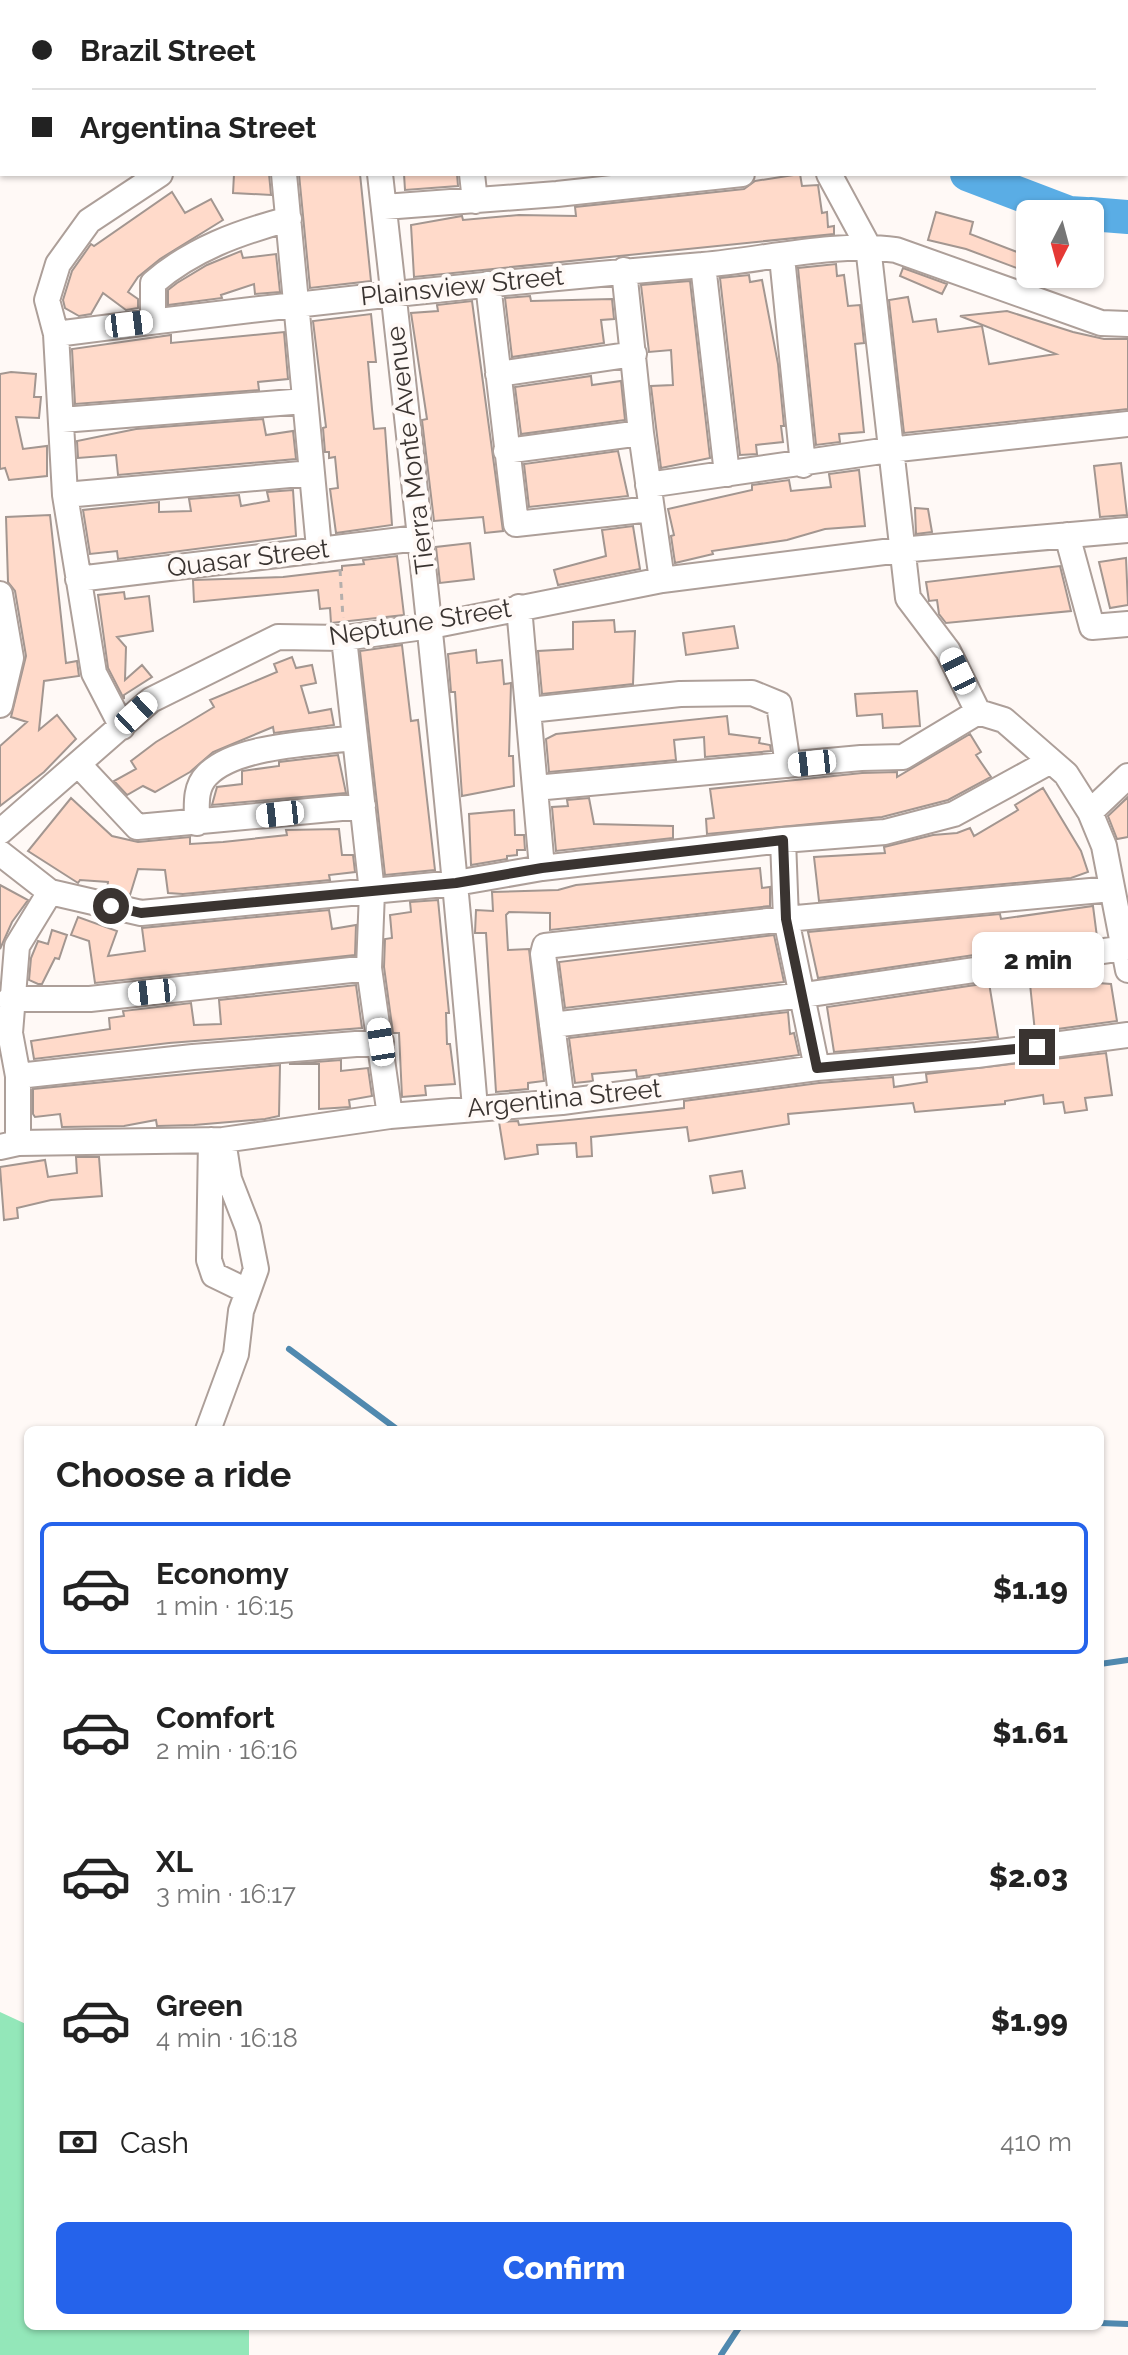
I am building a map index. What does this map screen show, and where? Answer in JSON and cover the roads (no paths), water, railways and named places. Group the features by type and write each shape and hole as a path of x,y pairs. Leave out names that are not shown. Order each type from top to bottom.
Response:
{"street":[{"path":"122,727 94,673 65,495 56,334 47,300 58,264 89,221 157,176"},
{"path":"284,176 312,473 329,547"},
{"name":"Tierra Monte Avenue","path":"380,176 418,538 431,626 475,1108"},
{"path":"472,176 475,201"},
{"path":"384,207 475,201 556,184 705,176"},
{"path":"552,1025 1126,959 1104,846 1090,812 1066,774 1004,720 978,712 948,651 908,598 900,550 868,246 830,176"},
{"path":"153,321 153,283 163,274 232,235 289,219"},
{"name":"Plainsview Street","path":"56,334 297,302 703,265 868,246 896,250 1101,323 1128,324"},
{"path":"782,257 803,465"},
{"path":"703,265 727,474"},
{"path":"624,270 641,433 662,580"},
{"path":"488,284 516,524 650,497 727,474 889,450 1128,424"},
{"path":"498,374 634,354"},
{"path":"62,420 305,401"},
{"path":"506,451 641,433"},
{"path":"65,495 312,473"},
{"name":"Neptune Street","path":"1,836 151,700 278,637 344,638 431,626 662,580 900,550 1128,530"},
{"path":"1067,535 1092,627 1128,624"},
{"name":"Quasar Street","path":"78,579 418,538"},
{"path":"0,594 11,658 0,705"},
{"path":"519,607 542,868"},
{"path":"344,638 372,892 369,968 390,1116"},
{"path":"529,710 680,694 752,693 779,704 788,765"},
{"path":"535,788 903,757 978,712"},
{"path":"197,823 196,797 205,776 236,756 353,738"},
{"path":"1,836 50,892 141,913 456,883 542,868 783,840 885,832 954,814 1049,762"},
{"path":"79,765 137,827 363,806"},
{"path":"1090,812 1128,776"},
{"path":"783,840 786,919 817,1068"},
{"path":"562,1102 543,954 545,946 786,919 1112,889"},
{"path":"9,1145 18,1076 10,1033 10,999 17,946 50,892"},
{"path":"10,999 90,999 369,968"},
{"name":"Argentina Street","path":"9,1145 217,1140 390,1116 562,1102 817,1068 977,1055 1128,1035"},
{"path":"18,1076 193,1057 381,1042"},
{"path":"217,1140 209,1260 214,1275 247,1291"},
{"path":"209,1426 236,1354 247,1291 256,1269 248,1228 217,1140"}],"waterway":[{"path":"972,176 1035,200"},
{"path":"1104,215 1128,217"},
{"path":"289,1349 393,1426"},
{"path":"1104,1663 1128,1660"},
{"path":"1104,2323 1128,2324"},
{"path":"721,2355 737,2330"}]}
